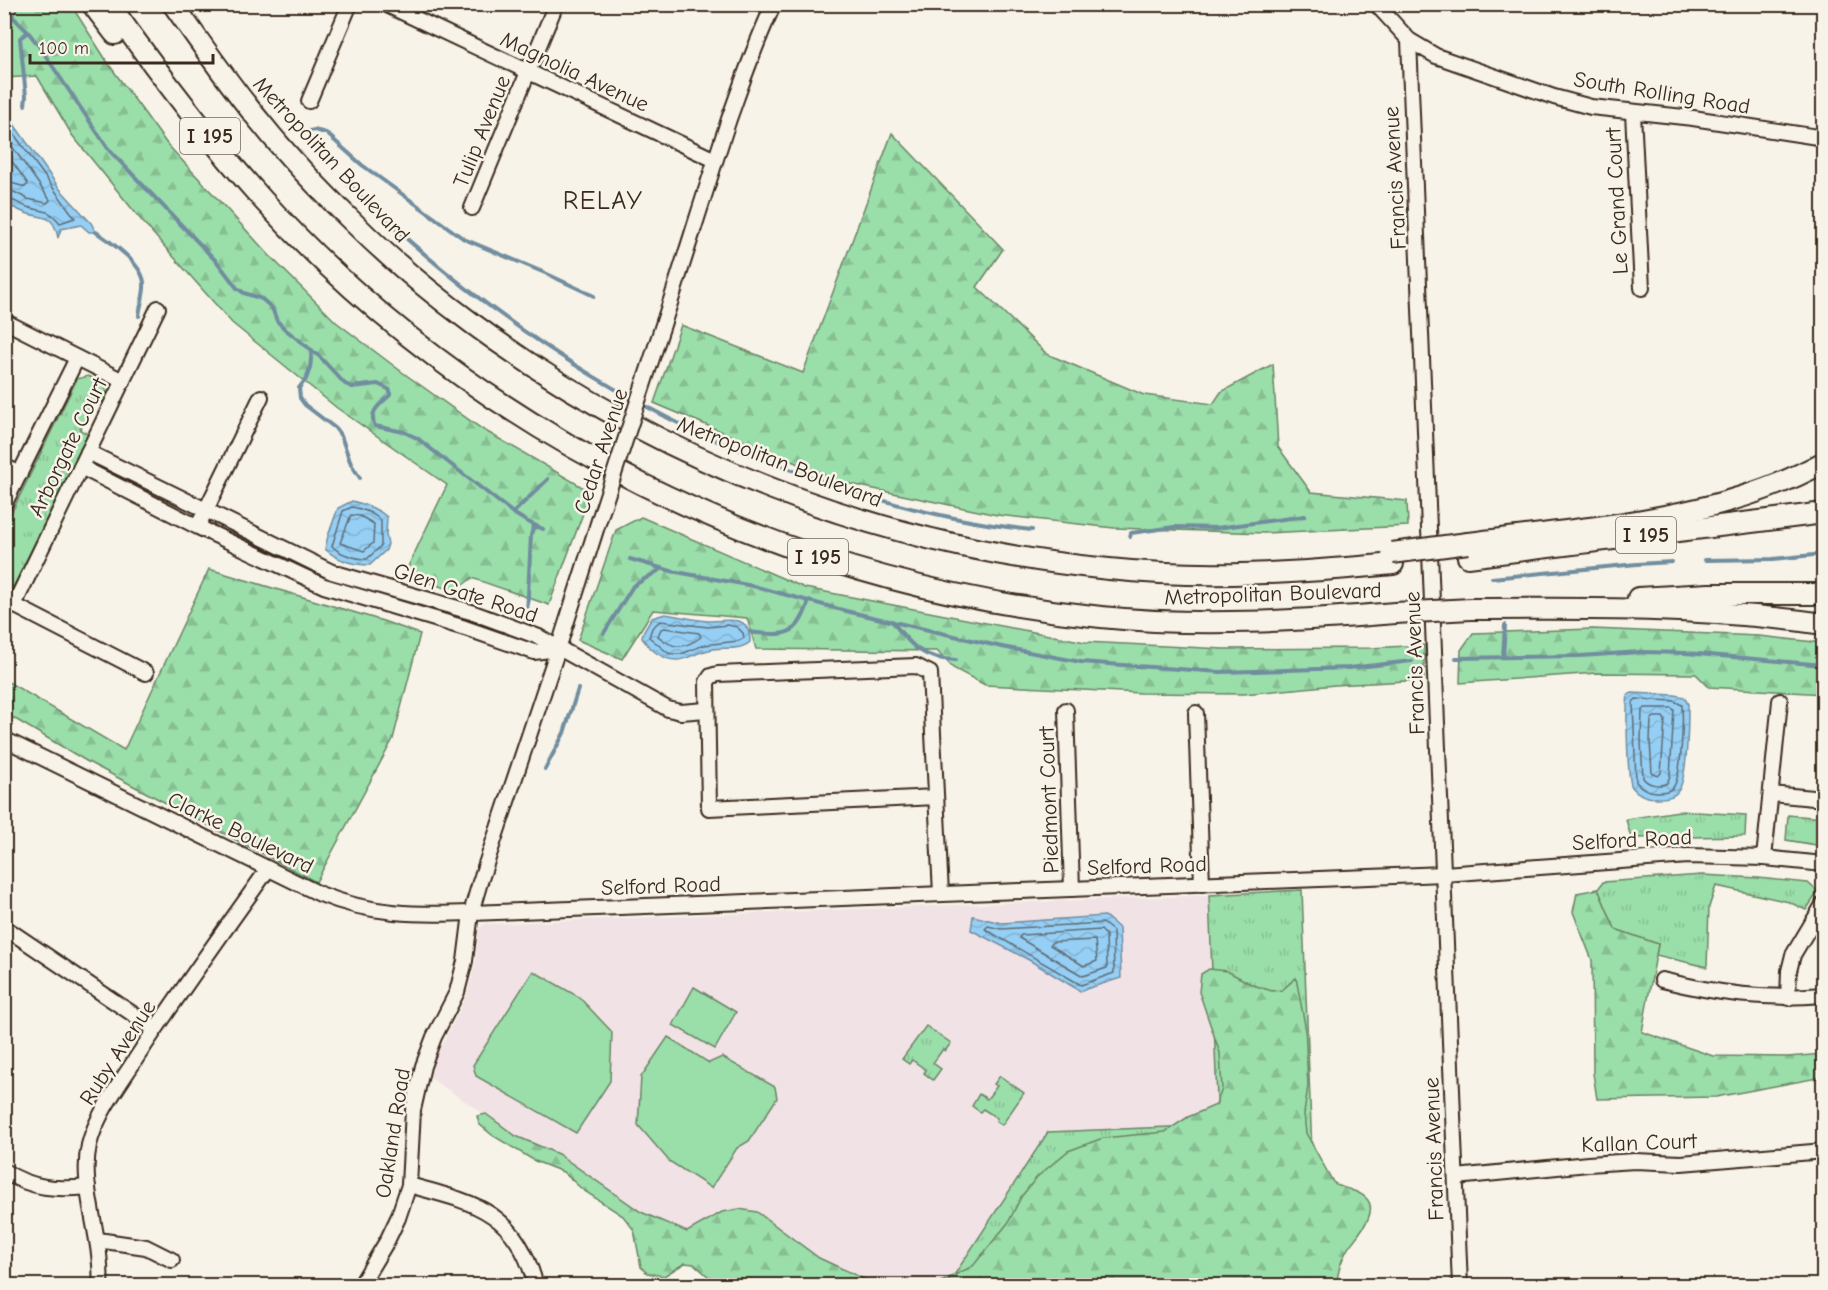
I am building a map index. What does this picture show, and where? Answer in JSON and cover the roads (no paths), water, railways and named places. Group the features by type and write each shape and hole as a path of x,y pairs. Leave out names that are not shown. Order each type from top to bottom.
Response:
{"highway":[{"path":"92,4 180,118 261,204 321,259"},
{"name":"Metropolitan Boulevard","path":"109,4 226,157 264,201 321,259 420,345 550,435 631,479 694,509 806,553 933,590 1018,606 1102,617 1172,621 1302,620 1709,594 1824,594"},
{"name":"Metropolitan Boulevard","path":"175,4 228,82 263,125 355,225 448,306 509,350 574,392 650,435 712,465 791,496 874,524 947,543 1029,559 1111,569 1238,574 1303,572 1393,558 1824,513"},
{"path":"1468,550 1653,518 1725,503 1767,489 1824,462"},
{"path":"1471,609 1640,609 1706,612 1824,624"}],"street":[{"path":"309,101 350,4"},
{"name":"Magnolia Avenue","path":"385,4 715,160"},
{"name":"Tulip Avenue","path":"472,208 556,4"},
{"name":"Cedar Avenue","path":"471,913 715,160 747,68 774,4"},
{"name":"South Rolling Road","path":"1376,4 1409,40 1447,60 1554,96 1592,107 1693,118 1824,138"},
{"name":"Francis Avenue","path":"1409,40 1460,1286"},
{"name":"Le Grand Court","path":"1633,113 1642,288"},
{"name":"Arborgate Court","path":"9,603 81,467 158,308"},
{"path":"4,321 123,381"},
{"path":"4,505 77,357"},
{"path":"198,527 261,397"},
{"name":"Glen Gate Road","path":"88,452 332,572 471,612 538,637 558,650"},
{"path":"4,466 20,474"},
{"name":"Glen Gate Road","path":"81,467 198,527 324,586 455,625 534,652 558,650"},
{"path":"9,603 146,673"},
{"path":"558,650 616,679 668,709 681,712 706,710"},
{"path":"936,797 709,808 707,682 711,676 718,674 916,666 930,673 941,894"},
{"path":"1764,858 1780,701"},
{"name":"Piedmont Court","path":"1066,710 1072,889"},
{"path":"1196,713 1202,884"},
{"name":"Clarke Boulevard","path":"4,739 320,894 366,909 389,912 471,913"},
{"path":"1771,794 1824,799"},
{"name":"Selford Road","path":"471,913 1444,874 1688,856 1764,858 1824,864"},
{"name":"Ruby Avenue","path":"100,1286 98,1240 88,1187 87,1165 89,1146 96,1125 155,1029 268,869"},
{"path":"1788,998 1792,955 1824,903"},
{"name":"Oakland Road","path":"360,1286 387,1241 398,1218 409,1185 413,1110 423,1066 434,1037 457,992 465,961 471,913"},
{"path":"4,927 155,1029"},
{"path":"1662,980 1761,998 1824,995"},
{"name":"Kallan Court","path":"1455,1177 1588,1164 1635,1161 1681,1163 1824,1152"},
{"path":"4,1171 30,1185 48,1189 88,1187"},
{"path":"409,1185 479,1206 498,1219 513,1233 524,1250 536,1286"},
{"path":"98,1240 146,1246 172,1260"}],"water":[{"path":"11,120 59,188 91,223 96,232 89,232 81,225 61,229 58,238 56,229 50,220 23,212 5,203 4,121"},
{"path":"352,501 371,507 387,517 388,544 386,550 370,565 346,561 325,549 338,508"},
{"path":"665,614 697,620 742,622 749,633 750,642 742,647 713,649 684,659 672,660 655,652 642,638 652,618"},
{"path":"1632,693 1675,695 1684,697 1688,704 1684,774 1678,791 1671,796 1646,797 1632,787 1627,726 1628,695"},
{"path":"973,916 1001,923 1105,916 1119,928 1121,978 1080,991 1029,960 971,930"}],"waterway":[{"path":"12,16 39,46 109,150 218,263 237,288 262,299 272,308 277,321 319,356 345,384 352,387 378,384 390,390 390,395 374,412 375,426 404,432 417,438 513,513 543,529"},
{"path":"25,105 20,38 28,32"},
{"path":"310,131 326,133 362,165 464,239 594,296"},
{"path":"346,182 425,255 510,321 599,380 694,431 805,475 901,506 933,514 1032,530"},
{"path":"96,232 125,254 138,268 144,283 139,316"},
{"path":"312,350 310,368 299,388 300,398 305,405 335,428 360,478"},
{"path":"513,513 548,479"},
{"path":"1130,537 1131,533 1174,527 1217,528 1305,516"},
{"path":"527,614 531,535 533,528 537,527"},
{"path":"1705,560 1773,559 1824,554"},
{"path":"630,559 671,571 753,586 846,611 1002,647 1081,662 1220,672 1349,668 1412,661"},
{"path":"1492,578 1672,562"},
{"path":"604,633 633,586 661,569"},
{"path":"750,632 772,634 788,632 800,622 809,601"},
{"path":"892,621 918,650 935,657 956,660"},
{"path":"1503,657 1505,625"},
{"path":"1456,658 1580,656 1640,652 1686,653 1824,665"},
{"path":"545,769 564,733 578,689"}],"district":[{"name":"RELAY","path":"603,200"}]}
